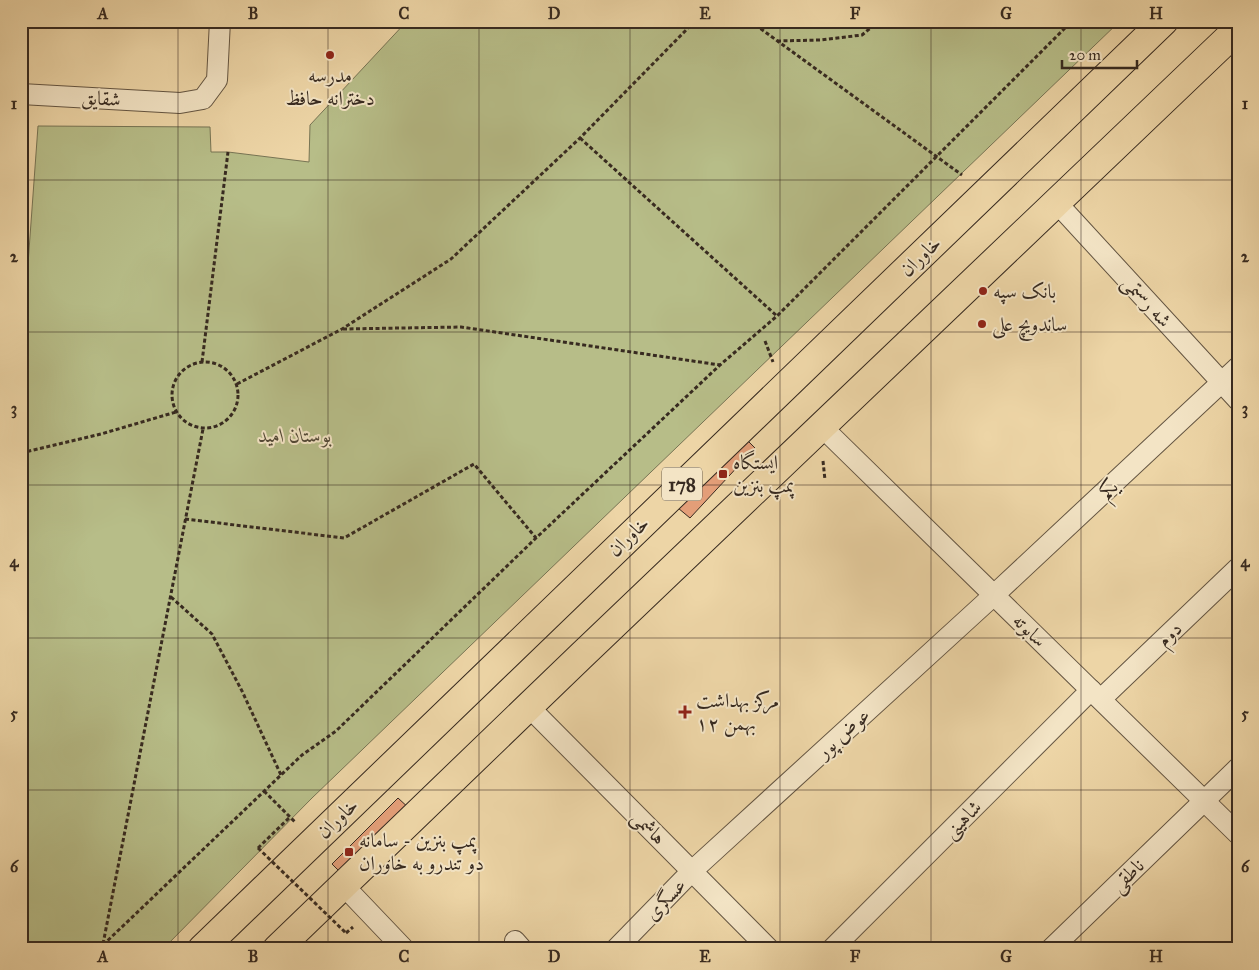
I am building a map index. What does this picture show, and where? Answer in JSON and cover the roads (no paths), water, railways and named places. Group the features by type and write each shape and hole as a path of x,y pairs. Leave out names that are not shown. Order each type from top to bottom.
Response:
{"main road":[{"name":"خاوران","path":"202,949 1164,21"},
{"name":"178","path":"277,949 528,706 1238,29"}],"street":[{"name":"شقایق","path":"21,94 180,102 203,99 217,80 220,21"},
{"name":"شه رستمی","path":"1056,202 1238,400"},
{"name":"یکم","path":"994,595 1238,367"},
{"name":"سابوته","path":"821,426 1238,834"},
{"name":"دوم","path":"1096,695 1238,568"},
{"name":"عوض پور","path":"692,870 994,595"},
{"name":"شاهینی","path":"832,949 1096,695"},
{"name":"هاشمی","path":"528,706 769,949"},
{"name":"ناطقی","path":"1051,949 1238,768"},
{"name":"عسگری","path":"616,949 692,870"},
{"path":"343,885 404,949"}],"place":[{"name":"مدرسه دخترانه حافظ","path":"330,55"},
{"name":"بانک سپه","path":"983,291"},
{"name":"ساندویچ علی","path":"982,324"},
{"name":"ایستگاه پمپ بنزین","path":"723,474"},
{"name":"مرکز بهداشت ۱۲ بهمن","path":"685,712"},
{"name":"پمپ بنزین - سامانه دو تندرو به خاوران","path":"349,852"}],"park label":[{"name":"بوستان امید","path":"295,435"}]}
